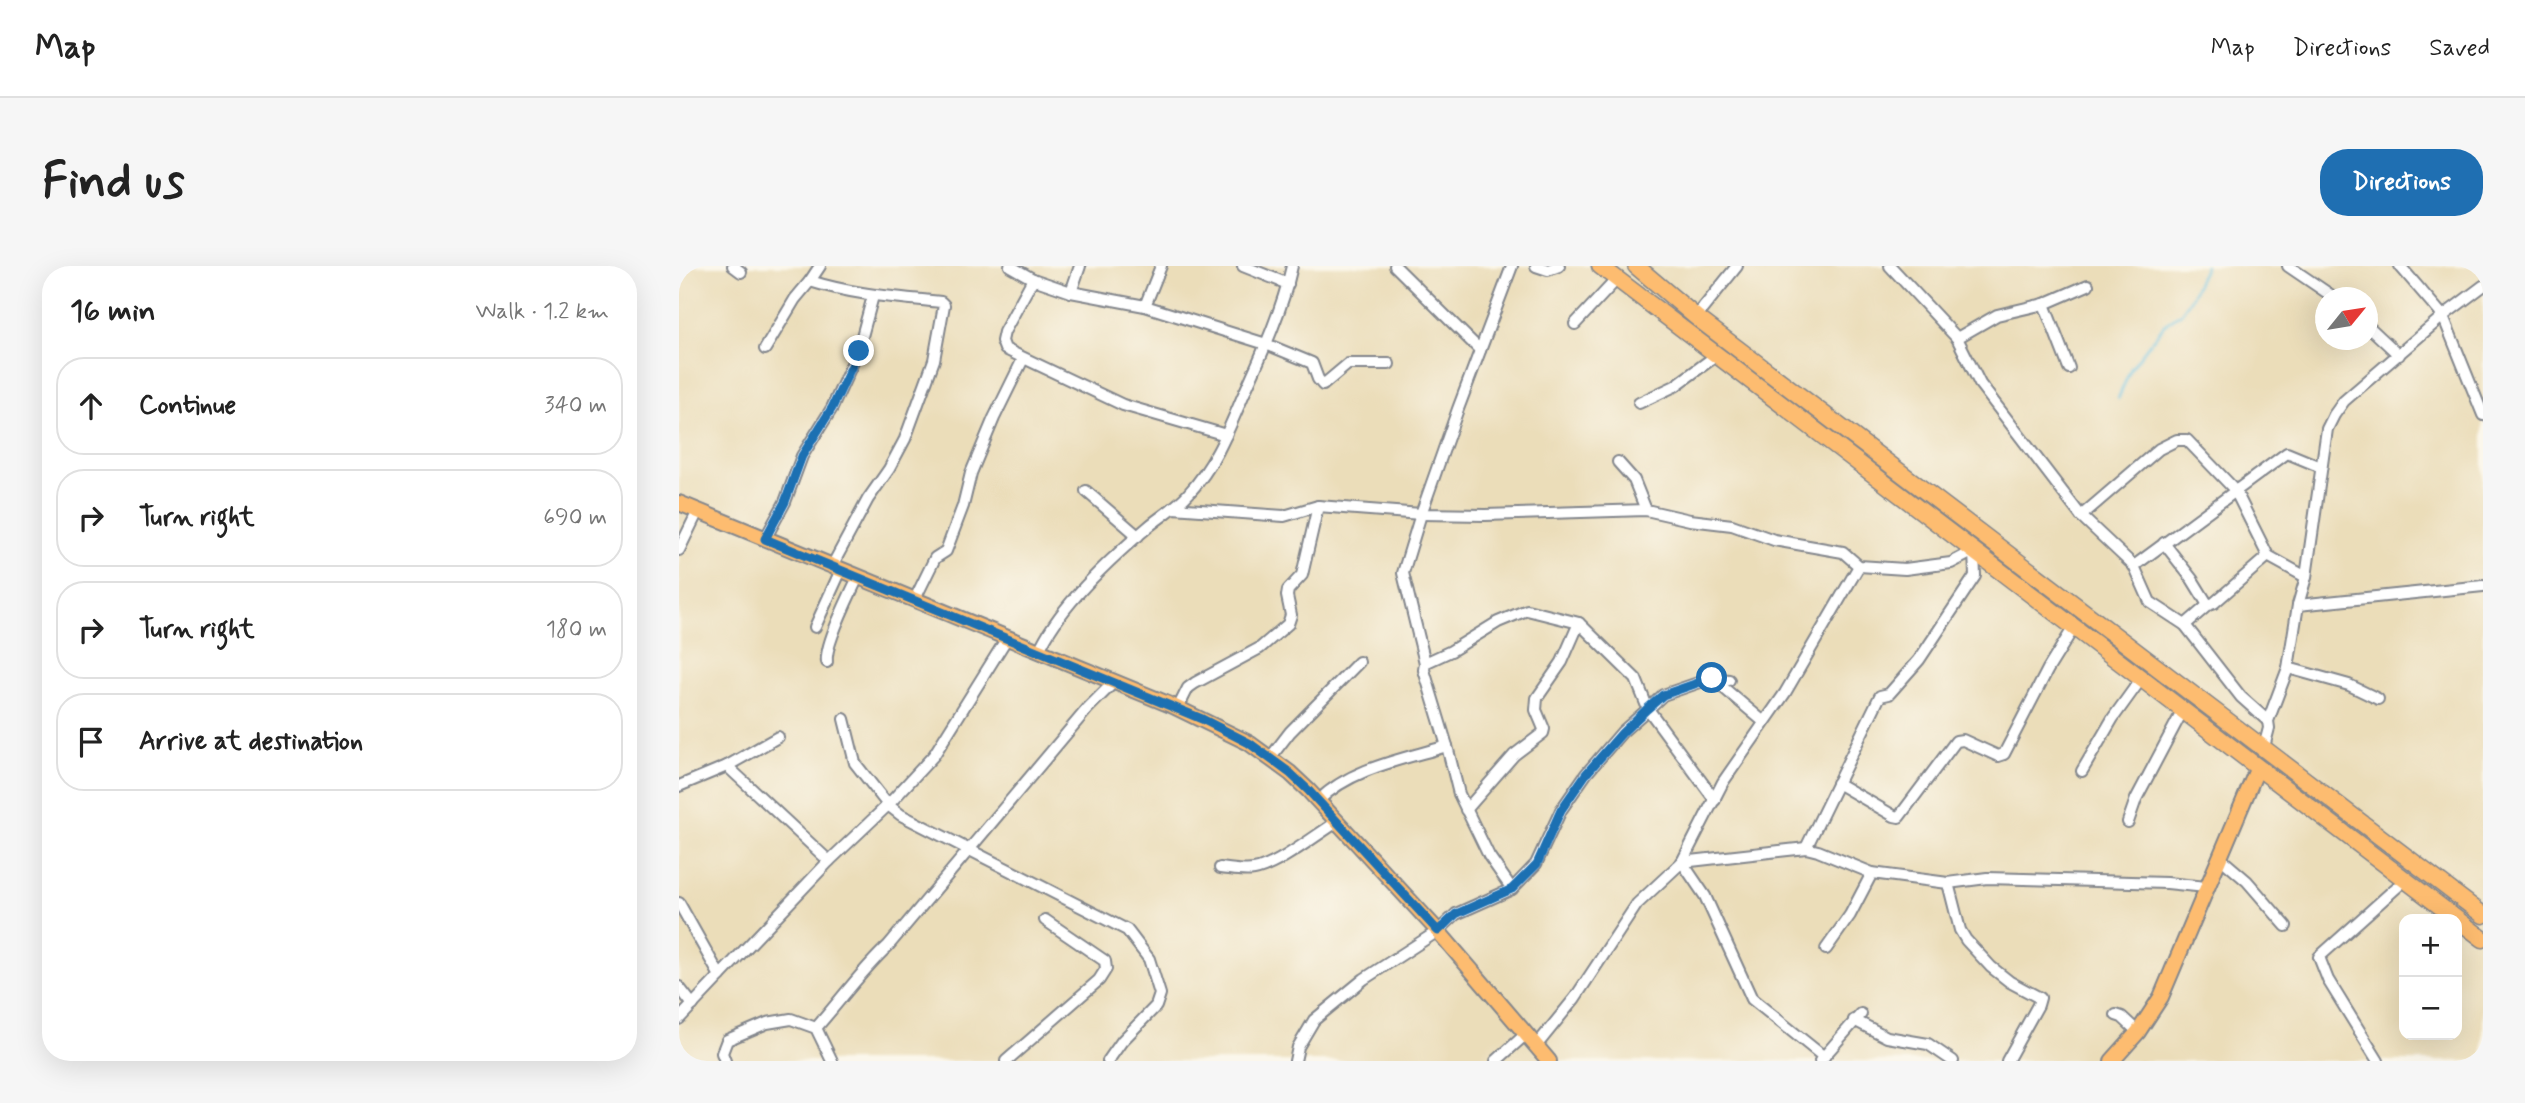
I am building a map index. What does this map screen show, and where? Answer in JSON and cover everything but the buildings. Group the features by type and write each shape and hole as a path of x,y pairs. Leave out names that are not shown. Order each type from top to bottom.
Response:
{"highway":[{"path":"1599,266 2483,939"},
{"path":"1636,266 1696,317 2483,915"}],"main road":[{"path":"679,503 1178,708 1234,735 1270,758 1318,801 1438,931 1549,1061"},
{"path":"2112,1061 2138,1032 2172,975 2206,887 2258,767"}],"street":[{"path":"765,349 795,299 820,266"},
{"path":"1010,266 1033,279 1071,292 1145,306 1266,344 1312,363 1323,385 1347,364 1389,364"},
{"path":"1071,292 1080,266"},
{"path":"1145,306 1161,266"},
{"path":"1243,266 1288,284"},
{"path":"1039,651 1047,635 1069,606 1138,536 1188,495 1212,465 1266,344 1292,266"},
{"path":"1395,266 1480,350"},
{"path":"1512,266 1421,514 1403,573 1425,663 1424,670 1459,794 1489,856 1512,889"},
{"path":"1536,266 1548,270 1559,266"},
{"path":"1696,317 1737,266"},
{"path":"2288,266 2319,287"},
{"path":"2400,266 2443,316 2483,415"},
{"path":"1897,268 1958,338 1980,384 2081,516 2134,566 2150,602 2185,625 2241,697 2268,721"},
{"path":"1033,279 1004,332 1002,341 1005,349 1123,405 1226,435"},
{"path":"1575,324 1617,279"},
{"path":"810,281 832,289 941,302 944,305 934,360 905,439 889,469 868,499 837,568 815,627"},
{"path":"1958,338 1997,315 2044,304 2088,285"},
{"path":"2264,747 2268,721 2288,668 2298,605 2306,577 2327,429 2344,401 2443,316 2483,286"},
{"path":"765,539 785,502 802,456 832,408 859,351 873,296"},
{"path":"2044,304 2069,368"},
{"path":"2378,335 2399,355"},
{"path":"1639,402 1675,386 1717,355"},
{"path":"914,601 935,558 946,551 963,506 971,473 1023,359"},
{"path":"2081,516 2159,449 2177,440 2187,440 2235,490 2268,556 2306,577"},
{"path":"2134,566 2287,453 2321,467"},
{"path":"1618,462 1639,489 1646,510"},
{"path":"1086,491 1138,536"},
{"path":"1173,508 1284,516 1318,506 1421,514 1485,515 1646,510 1690,520 1732,525 1774,540 1843,552 1859,566 1905,569 1951,563 1974,551 1975,576 1919,660 1889,694 1880,696 1806,848"},
{"path":"1178,708 1188,688 1260,648 1289,624 1291,615 1286,602 1288,590 1302,575 1318,506"},
{"path":"679,550 698,511"},
{"path":"2164,543 2208,605"},
{"path":"1843,552 1851,580"},
{"path":"2185,625 2268,556"},
{"path":"1536,1046 1575,998 1637,904 1682,862 1723,782 1785,693 1859,566"},
{"path":"827,662 829,643 857,577"},
{"path":"2298,605 2483,586"},
{"path":"1425,663 1460,646 1498,622 1527,610 1580,623 1636,679 1647,709 1715,800"},
{"path":"1466,810 1514,755 1543,733 1536,710 1537,698 1562,662 1580,623"},
{"path":"1837,783 1899,817 1956,741 1963,740 1998,756 2004,754 2047,669 2074,627"},
{"path":"679,1019 829,860 888,805 934,755 1007,638"},
{"path":"1270,758 1290,732 1359,662"},
{"path":"2288,668 2349,685 2378,699"},
{"path":"1712,678 1764,722"},
{"path":"1295,1061 1298,1047 1314,1020 1364,979 1438,931 1456,914 1512,889 1537,864 1561,810 1586,774 1647,709 1663,695 1712,678 1729,680"},
{"path":"2082,771 2113,718 2141,679"},
{"path":"816,1028 1088,708 1114,682"},
{"path":"2128,822 2136,799 2183,710"},
{"path":"844,719 855,763 888,805 901,815 1127,930 1149,959 1160,994 1156,1006 1122,1041 1108,1061"},
{"path":"679,786 727,766 778,737"},
{"path":"1318,801 1328,791 1370,769 1447,746"},
{"path":"727,766 829,860"},
{"path":"1220,868 1260,868 1284,856 1336,822"},
{"path":"1682,862 1806,848 1818,850 1872,873 1948,883 1987,878 2168,883 2206,887"},
{"path":"2219,857 2247,881 2286,926"},
{"path":"1682,862 1705,896 1752,999 1822,1059 1858,1017 1887,1037 1929,1044 1953,1061"},
{"path":"1826,948 1850,915 1872,873"},
{"path":"2378,1061 2328,980 2319,957 2406,879"},
{"path":"1948,883 1960,930 1966,940 1991,967 2010,982 2040,998 2007,1061"},
{"path":"679,903 720,976"},
{"path":"1006,1061 1099,979 1106,969 1105,961 1045,920"},
{"path":"679,987 693,1005"},
{"path":"2116,1015 2138,1032"},
{"path":"725,1061 722,1054 727,1040 767,1023 790,1019 816,1028 832,1061"},
{"path":"1496,1061 1526,1034"}],"waterway":[{"path":"2118,399 2131,368 2164,325 2181,313 2190,300 2205,266"}],"route":[{"path":"859,351 832,408 802,456 785,502 765,539 1174,706 1249,743 1308,790 1438,931 1456,914 1505,894 1537,864 1561,810 1586,774 1647,709 1663,695 1712,678"}]}
